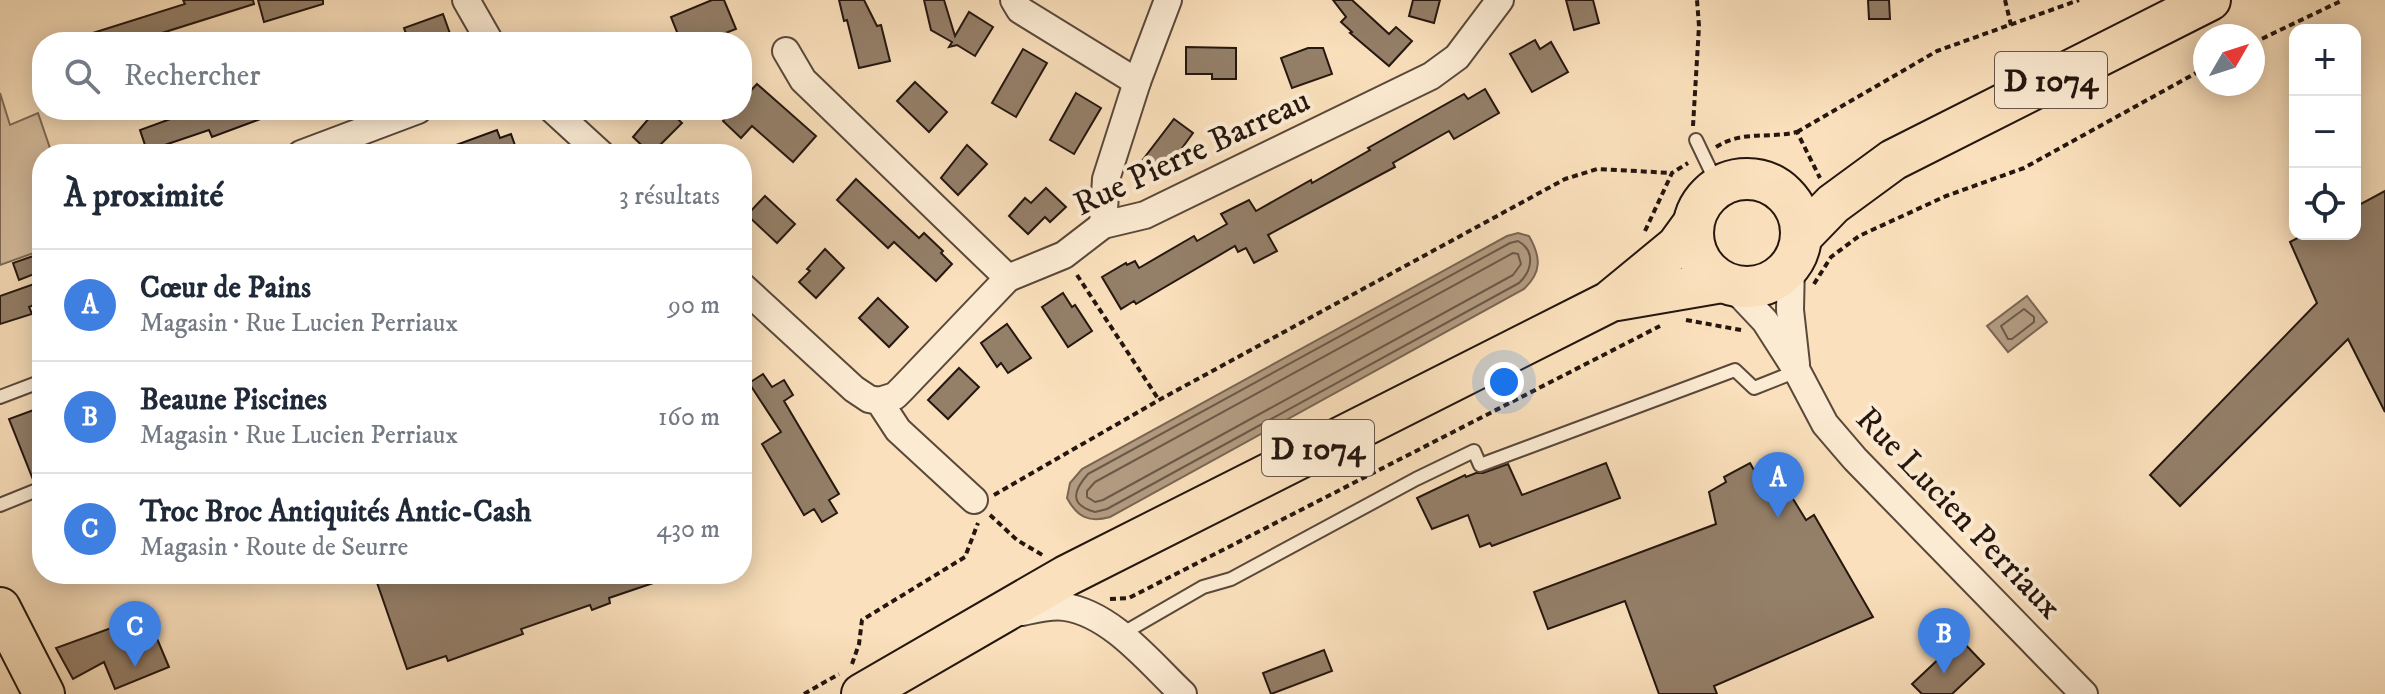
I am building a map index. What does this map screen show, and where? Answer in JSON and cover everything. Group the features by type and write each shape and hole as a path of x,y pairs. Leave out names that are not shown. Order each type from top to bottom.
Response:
{"main road":[{"name":"D 1074","path":"1773,185 1827,192 2210,0"},
{"path":"1796,251 1798,217 1789,199 1773,185 1746,178 1731,180 1710,171 1706,196 1693,224 1693,241 1698,258 1708,272 1727,284 1749,287 1780,277 1796,251 1827,192"},
{"name":"D 1074","path":"1668,291 1677,246 1693,224"},
{"name":"D 1074","path":"862,694 1066,576 1609,302 1727,284"},
{"path":"0,608 44,694"}],"street":[{"path":"466,0 484,32"},
{"path":"1014,0 1020,10 1137,82"},
{"path":"1103,225 1106,179 1137,82 1168,0"},
{"name":"Rue Pierre Barreau","path":"879,401 895,396 1008,278 1064,255 1103,225 1145,215 1431,76 1457,57 1500,0"},
{"path":"786,51 803,80 1008,278"},
{"path":"328,144 391,120"},
{"path":"564,120 590,144"},
{"name":"Rue Lucien Perriaux","path":"1796,251 1790,310 1797,371"},
{"name":"Rue Lucien Perriaux","path":"1727,284 1765,321 1797,371 1825,424 1855,459 2084,694"},
{"path":"752,295 854,389 869,399 879,401 898,430 978,504"},
{"path":"990,619 1043,608 1068,608 1097,619 1120,635 1183,694"}],"lane":[{"path":"1696,140 1710,171"},
{"path":"1120,635 1203,587 1231,579 1474,451 1480,465 1735,370 1754,388 1797,371"},
{"path":"0,397 32,385"},
{"path":"0,505 32,492"}],"path":[{"path":"1696,140 1691,119 1699,26 1697,0"},
{"path":"2005,0 2011,25"},
{"path":"978,504 1159,400 1565,179 1597,169 1672,173 1710,171 1732,137 1777,137 1797,132 1937,51 2079,0"},
{"path":"2265,37 2343,0"},
{"path":"1790,310 1801,307 1831,257 1859,236 1946,196 2024,168 2193,75"},
{"path":"1797,132 1827,192 1859,236"},
{"path":"1672,173 1662,199 1646,226 1644,238 1668,291 1741,330 1753,330 1765,321"},
{"path":"1064,255 1159,400"},
{"path":"1106,599 1129,598 1668,291"},
{"path":"978,504 1017,540 1059,565 1066,576"},
{"path":"804,694 851,667 859,644 862,620 965,557 974,537 978,504"}],"shaded area":[{"path":"0,93 10,125 32,116 32,120 40,120 49,144 32,144 32,254 0,265"}],"water":[{"path":"1518,233 1529,236 1538,264 1524,289 1110,517 1090,519 1079,514 1071,505 1067,498 1070,483 1082,469 1507,236"},
{"path":"2027,296 2047,322 2008,352 1987,326"}],"building":[{"path":"183,0 253,0 254,4 165,32 96,32 185,4"},
{"path":"258,0 323,0 323,4 264,22"},
{"path":"712,0 724,0 736,29 728,32 677,32 671,17"},
{"path":"839,0 864,0 877,26 881,25 890,61 859,68"},
{"path":"924,0 944,0 955,36 969,12 993,27 975,56 957,45 949,47 952,42 931,30"},
{"path":"1333,0 1352,0 1389,34 1396,27 1412,41 1389,66 1350,33 1341,22 1346,17"},
{"path":"1413,0 1440,0 1434,23 1409,16"},
{"path":"1566,0 1593,0 1599,23 1574,30"},
{"path":"1868,0 1889,0 1890,19 1869,19"},
{"path":"443,14 449,32 405,32 404,28"},
{"path":"1535,40 1540,49 1551,42 1568,72 1532,92 1510,54"},
{"path":"1186,47 1236,48 1236,79 1212,79 1212,74 1186,74"},
{"path":"1308,48 1323,48 1332,74 1292,88 1281,58"},
{"path":"1023,49 1047,63 1016,117 992,103"},
{"path":"915,82 947,112 929,132 897,101"},
{"path":"757,84 816,136 793,162 752,126 741,138 723,121 752,120 752,89"},
{"path":"1485,89 1499,113 1454,139 1449,131 1393,163 1395,167 1268,235 1277,251 1254,263 1246,248 1238,252 1235,246 1136,304 1134,301 1121,309 1102,277 1126,263 1135,261 1139,268 1194,236 1197,241 1227,224 1221,214 1249,200 1256,211 1311,180 1312,183 1464,94 1468,99"},
{"path":"1076,93 1101,108 1074,154 1050,140"},
{"path":"1174,119 1193,133 1158,181 1138,166"},
{"path":"168,120 258,120 212,137 209,130 168,144 145,144 140,130"},
{"path":"647,120 679,120 682,123 661,144 640,144 633,137"},
{"path":"497,130 500,138 511,134 514,144 459,144"},
{"path":"967,145 987,164 958,195 941,178"},
{"path":"856,179 919,238 924,233 943,251 941,253 952,264 936,281 894,242 888,248 837,200"},
{"path":"1046,188 1066,207 1050,222 1045,217 1028,234 1009,216 1025,198 1031,203"},
{"path":"2385,191 2385,412 2348,339 2180,506 2150,475 2317,303 2290,242 2361,240 2361,204"},
{"path":"765,196 795,224 777,243 752,220 752,210"},
{"path":"825,249 844,268 816,298 799,282"},
{"path":"32,256 32,275 19,280 13,263"},
{"path":"32,285 32,306 29,307 32,314 0,324 0,296"},
{"path":"1063,293 1092,331 1068,347 1042,307"},
{"path":"878,298 908,327 889,347 859,318"},
{"path":"1007,324 1031,358 1008,373 1001,363 997,367 981,343"},
{"path":"959,368 979,387 948,419 928,400"},
{"path":"763,374 772,387 784,380 793,395 784,401 839,494 829,500 837,513 822,522 814,509 804,515 762,444 781,432 752,388 752,381"},
{"path":"32,411 32,477 9,419"},
{"path":"1606,463 1620,498 1492,546 1490,543 1480,547 1468,515 1432,529 1417,498 1465,475 1483,473 1508,464 1522,495"},
{"path":"1750,463 1773,504 1790,494 1806,520 1814,515 1873,617 1714,686 1717,694 1659,694 1625,601 1548,629 1534,592 1716,524 1709,492 1726,482 1724,477"},
{"path":"377,584 650,584 609,598 610,603 592,610 590,605 521,629 523,634 448,661 446,656 407,669"},
{"path":"147,615 169,667 115,689 104,662 73,679 56,648"},
{"path":"1960,639 1984,664 1952,694 1922,694 1912,684"},
{"path":"1324,650 1332,671 1271,694 1263,673"}],"place":[{"name":"Cœur de Pains","path":"1778,518"},
{"name":"Troc Broc Antiquités Antic-Cash","path":"135,667"},
{"name":"Beaune Piscines","path":"1944,674"}]}
